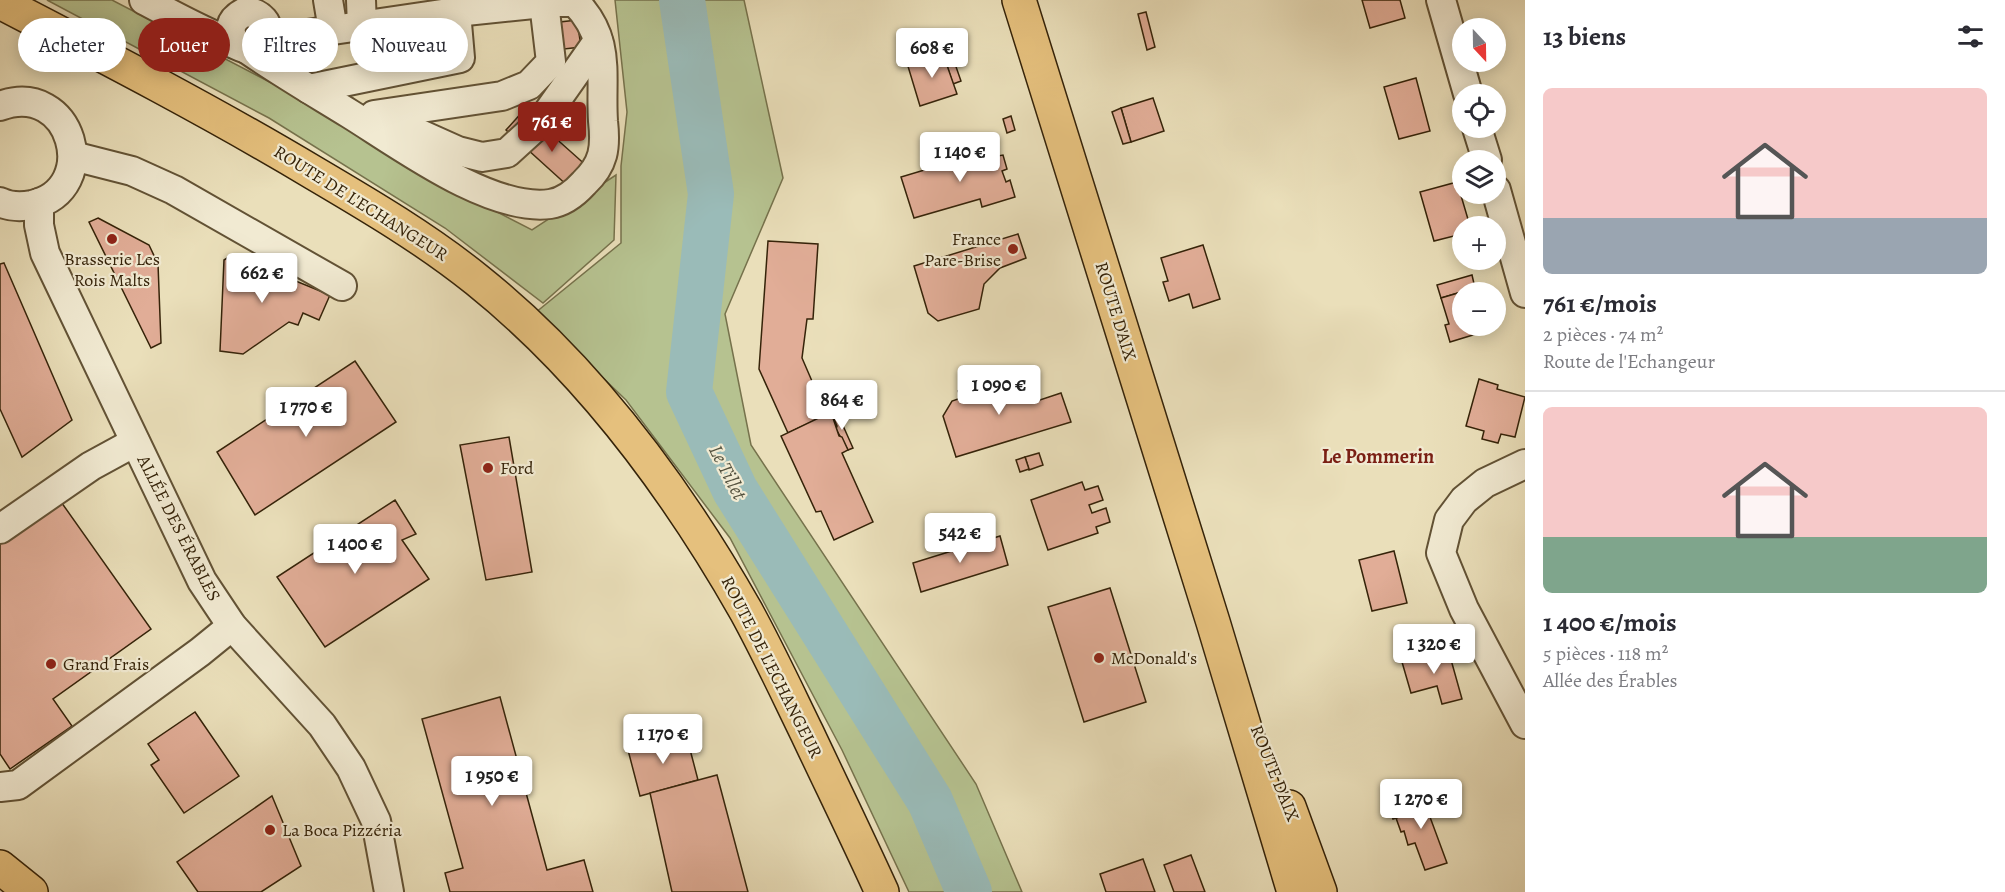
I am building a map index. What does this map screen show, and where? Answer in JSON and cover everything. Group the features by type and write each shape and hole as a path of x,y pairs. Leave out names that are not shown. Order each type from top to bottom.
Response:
{"main road":[{"name":"ROUTE D'AIX","path":"1019,0 1213,622 1294,892"},
{"name":"ROUTE DE L'ECHANGEUR","path":"0,3 241,129 392,219 478,280 562,358 632,439 690,520 718,564 763,643 882,892"},
{"name":"ROUTE D'AIX","path":"1213,622 1297,828 1320,892"},
{"path":"0,867 31,892"}],"street":[{"path":"144,0 207,33 242,28"},
{"path":"167,0 205,21 242,25"},
{"path":"328,0 331,18"},
{"path":"1441,0 1465,84"},
{"path":"302,72 317,86 368,116 449,176 493,195 534,204 550,204 565,200 598,168 603,152 603,62 589,16 576,1 504,4 456,12 361,13 338,27"},
{"path":"368,116 502,96 529,85 551,62 544,3"},
{"path":"317,86 460,58 456,12"},
{"path":"368,116 458,151 482,157 507,153 541,122 598,41"},
{"path":"0,106 10,102 26,102 41,106 54,114 65,126 71,140 73,156 70,171 63,184 52,195 39,203 22,207 0,202"},
{"path":"73,156 132,171 174,190 342,286"},
{"name":"ALLÉE DES ÉRABLES","path":"39,203 39,225 45,253 202,581 232,626 322,725 351,768 376,821 389,892"},
{"path":"1500,204 1525,293"},
{"path":"0,529 91,466 135,442"},
{"path":"1525,464 1485,483 1464,500 1449,520 1440,553 1464,609 1525,724"},
{"path":"0,787 18,785 232,626"}],"green space":[{"path":"47,0 112,0 147,18 138,18 138,48 126,42 126,18 81,18"},
{"path":"615,0 744,0 783,178 725,314 751,445 976,784 1022,892 909,892 842,750 730,538 626,400 535,313 621,243 621,166 627,112"},
{"path":"230,61 242,68 242,72 250,72 306,101 426,175 532,230 616,175 614,240 543,303 445,228 269,118 182,72 230,72"}],"building":[{"path":"1362,0 1400,0 1405,18 1370,28"},
{"path":"1146,12 1155,47 1147,50 1138,14"},
{"path":"577,20 581,47 564,49 560,22"},
{"path":"947,41 961,81 953,84 942,51 907,63 904,55"},
{"path":"942,51 957,94 920,106 907,63"},
{"path":"1416,78 1430,131 1399,139 1384,87"},
{"path":"1153,98 1164,131 1131,142 1121,108"},
{"path":"1121,108 1131,142 1123,144 1112,112"},
{"path":"524,110 598,176 580,197 506,130"},
{"path":"1011,116 1015,130 1007,133 1003,119"},
{"path":"994,142 998,156 1003,155 1007,169 1002,171 1006,182 1010,180 1015,197 982,207 980,199 914,218 901,177 968,157 966,149"},
{"path":"1452,183 1452,204 1464,204 1467,216 1452,216 1452,236 1434,241 1420,192"},
{"path":"98,218 149,245 158,264 161,343 151,348 89,222"},
{"path":"1018,234 1026,258 1000,268 984,284 979,309 938,321 928,313 914,266"},
{"path":"768,241 818,244 813,319 807,319 802,358 818,395 825,392 833,412 788,433 759,369"},
{"path":"1203,245 1220,299 1193,308 1189,294 1169,301 1163,282 1168,281 1161,258"},
{"path":"232,255 330,295 319,320 303,313 298,325 289,322 243,354 220,351 224,260"},
{"path":"4,263 72,420 22,457 0,409 0,264"},
{"path":"1472,275 1474,282 1452,282 1452,295 1441,298 1437,285"},
{"path":"1452,295 1452,336 1470,336 1450,342 1445,325 1449,324 1441,298"},
{"path":"355,361 396,422 255,515 217,452"},
{"path":"998,378 1010,384 1010,393 1020,397 1026,392 1040,400 1061,393 1071,422 956,457 943,416 952,401 961,398 958,391"},
{"path":"1479,379 1498,385 1497,389 1525,397 1515,437 1501,434 1498,443 1482,439 1484,431 1466,426"},
{"path":"836,410 853,448 848,450 836,429 837,426 831,412"},
{"path":"831,412 839,436 842,437 848,450 842,453 873,522 834,540 821,511 816,512 781,436"},
{"path":"509,437 532,572 486,580 460,445"},
{"path":"1039,453 1043,465 1029,470 1025,457"},
{"path":"1025,457 1029,469 1020,472 1016,460"},
{"path":"1082,482 1085,490 1098,486 1103,500 1089,505 1092,513 1106,508 1110,522 1096,527 1098,533 1048,550 1031,500"},
{"name":"Grand Frais","path":"59,499 151,629 53,699 72,726 10,769 0,754 0,541"},
{"path":"395,500 416,534 402,540 429,579 325,647 277,577"},
{"path":"1000,536 1008,565 921,592 913,563"},
{"path":"1394,551 1407,603 1372,611 1359,560"},
{"path":"1110,588 1146,702 1084,722 1048,607"},
{"path":"1448,649 1462,699 1442,704 1437,686 1411,693 1402,662"},
{"path":"500,697 547,870 584,860 593,892 450,892 445,873 463,868 422,719"},
{"path":"195,712 239,776 184,813 151,765 159,760 148,744"},
{"path":"686,734 698,780 640,796 628,750"},
{"path":"717,775 748,892 672,892 650,793"},
{"path":"1420,790 1447,863 1425,870 1415,843 1408,845 1404,831 1401,832 1396,818 1405,815 1399,797"},
{"path":"272,796 301,866 261,892 198,892 177,862"},
{"path":"1399,797 1405,815 1393,819 1387,801"},
{"path":"1191,855 1205,892 1174,892 1164,865"},
{"path":"1143,859 1155,892 1106,892 1100,874"}],"waterway":[{"name":"Le Tillet","path":"682,0 711,194 689,392 735,490 930,801 969,892"}],"place":[{"name":"Brasserie Les Rois Malts","path":"112,239"},
{"name":"France Pare-Brise","path":"1013,249"},
{"name":"Ford","path":"488,468"},
{"name":"McDonald's","path":"1099,658"},
{"name":"Grand Frais","path":"51,664"},
{"name":"La Boca Pizzéria","path":"270,830"}],"district":[{"name":"Le Pommerin","path":"1378,456"}]}
